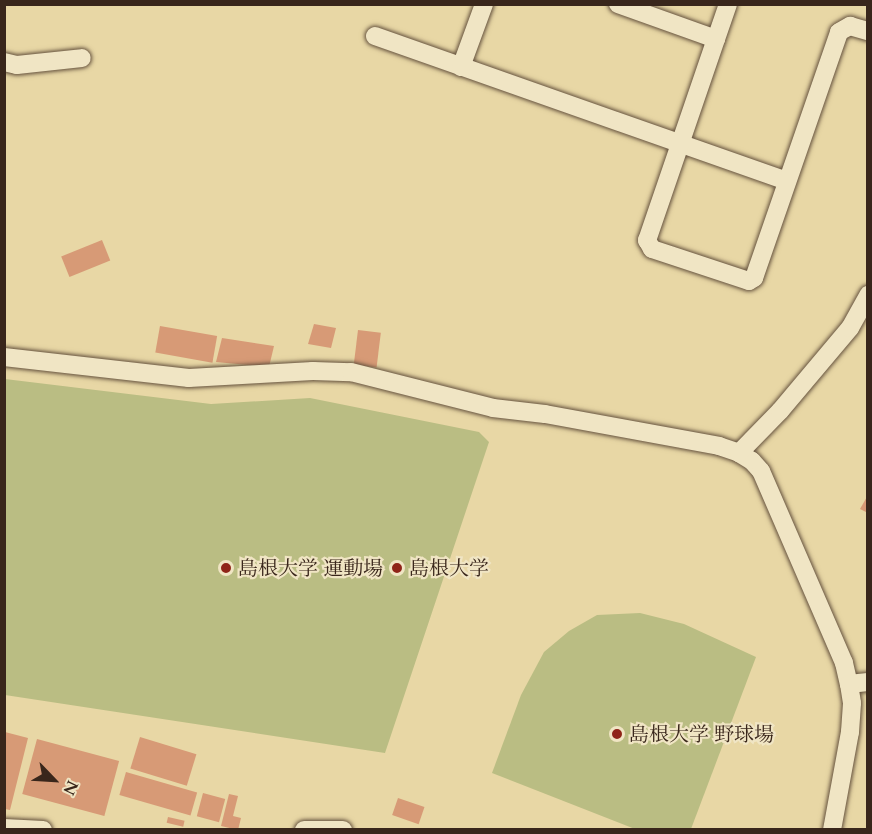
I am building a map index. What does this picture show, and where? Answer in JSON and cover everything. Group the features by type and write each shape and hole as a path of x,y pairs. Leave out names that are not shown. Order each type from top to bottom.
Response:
{"street":[{"path":"461,67 484,4"},
{"path":"618,4 716,39"},
{"path":"728,4 647,240 648,246 733,278 748,281 754,278 839,32 850,26 867,31"},
{"path":"375,36 786,180"},
{"path":"4,62 16,65 82,58"},
{"path":"740,453 780,411 850,328 867,295"},
{"path":"4,357 189,378 313,371 351,372 493,408 545,414 719,446 740,453 752,461 760,471 844,663 858,683 852,703 850,732 832,830"},
{"path":"4,828 43,830"},
{"path":"304,830 343,830"}],"green space":[{"name":"島根大学 運動場","path":"5,379 211,404 310,398 479,432 489,442 385,753 5,695"},
{"name":"島根大学 野球場","path":"640,613 684,624 756,657 691,829 635,829 492,773 521,695 544,652 569,631 597,615"}],"building":[{"path":"102,240 110,260 69,277 61,256"},
{"path":"314,324 336,328 331,348 308,344"},
{"path":"160,326 217,336 212,363 155,353"},
{"path":"358,330 381,333 377,368 354,365"},
{"path":"222,338 274,346 269,367 216,362"},
{"path":"868,495 868,513 860,509"},
{"path":"5,732 28,738 10,810 5,809"},
{"path":"140,737 196,754 187,786 130,769"},
{"path":"37,739 119,761 104,816 22,794"},
{"path":"126,772 197,792 191,815 119,795"},
{"path":"203,793 225,799 219,822 197,816"},
{"path":"229,794 238,796 233,816 241,818 238,830 221,826"},
{"path":"398,798 424,807 419,824 392,815"},
{"path":"168,817 185,821 183,827 167,823"}],"place":[{"name":"島根大学 運動場","path":"226,568"},
{"name":"島根大学","path":"397,568"},
{"name":"島根大学 野球場","path":"617,734"}]}
